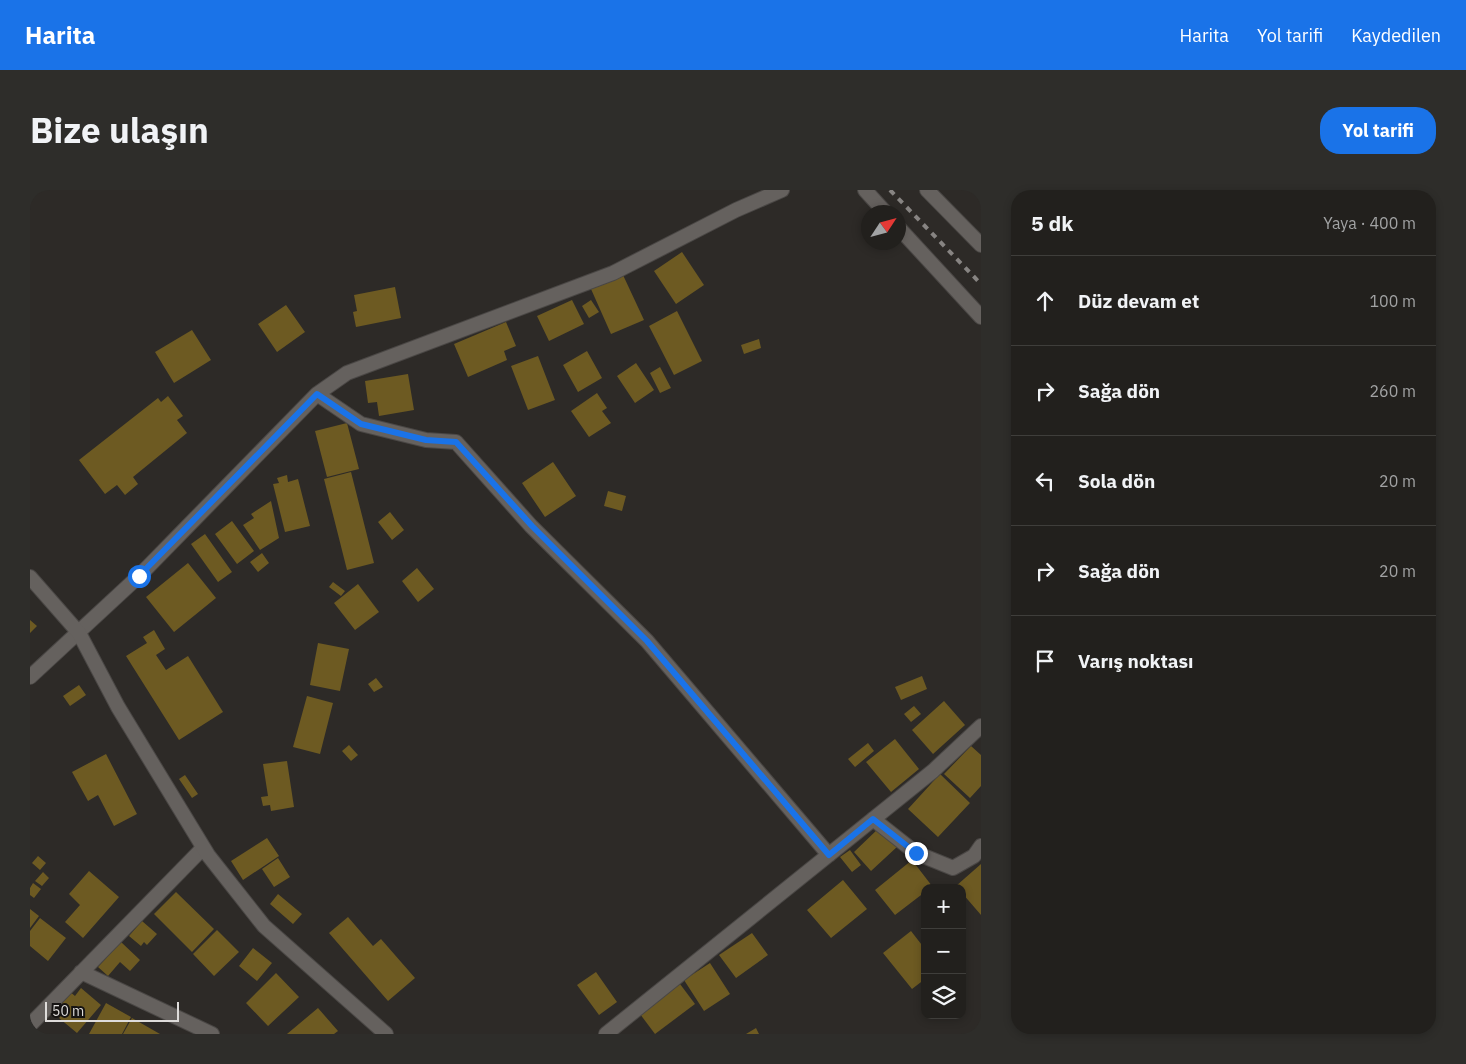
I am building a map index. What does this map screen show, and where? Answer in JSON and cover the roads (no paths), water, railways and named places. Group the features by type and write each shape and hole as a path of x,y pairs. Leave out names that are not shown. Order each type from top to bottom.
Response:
{"street":[{"path":"30,677 139,576 317,394 347,373 613,274 736,210 782,190"},
{"path":"865,190 879,205"},
{"path":"927,190 981,245"},
{"path":"906,236 981,318"},
{"path":"317,394 361,424 426,440 456,442 532,526 647,641 829,855"},
{"path":"30,577 79,633 118,707 203,848 264,926 386,1034"},
{"path":"606,1034 933,771 981,726"},
{"path":"873,819 916,853 953,868 974,856 981,846"},
{"path":"30,1025 203,848"},
{"path":"81,972 212,1034"}],"railway":[{"path":"890,190 981,284"}]}
